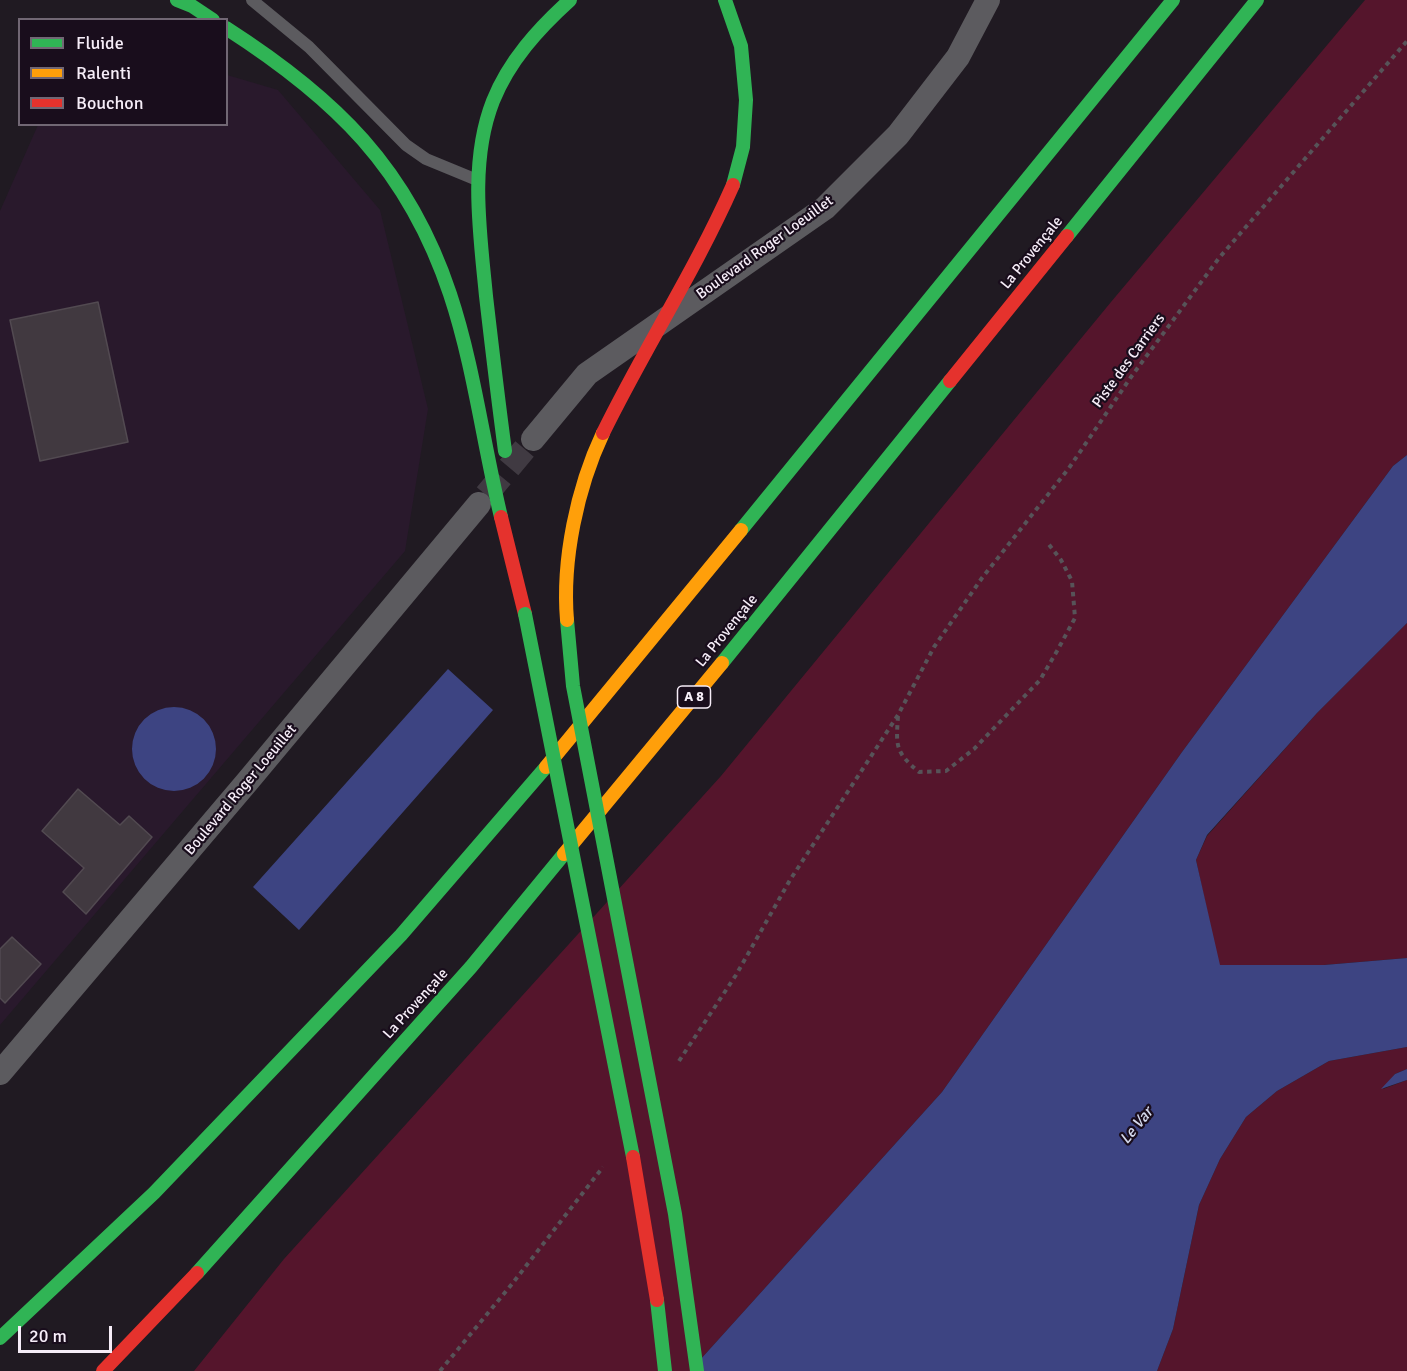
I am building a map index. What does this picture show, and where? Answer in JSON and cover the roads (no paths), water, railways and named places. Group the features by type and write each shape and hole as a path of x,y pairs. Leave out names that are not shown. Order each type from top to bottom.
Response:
{"highway":[{"path":"177,0 192,6 210,18"},
{"path":"506,460 487,304 477,195 482,143 493,101 513,63 534,34 570,0"},
{"path":"697,1371 675,1214 573,686 566,605 567,566 582,486 601,437 625,388 712,233 733,185 743,147 746,100 741,46 725,0"},
{"path":"0,1338 154,1193 401,935 515,804 1173,0"},
{"name":"La Provençale","path":"103,1371 217,1252 471,967 757,621 1257,0"},
{"path":"228,29 264,52 330,105 366,142 417,219 438,262 457,318 486,453 525,615 631,1143 657,1300 665,1371"},
{"path":"511,496 525,615"}],"street":[{"name":"Boulevard Roger Loeuillet","path":"533,439 587,374 825,208 898,135 958,57 988,0"},
{"name":"Boulevard Roger Loeuillet","path":"0,1073 248,782 479,504"}],"lane":[{"path":"252,0 309,47 406,145 426,159 478,181"}],"water":[{"name":"Le Var","path":"1407,455 1407,623 1317,713 1207,835 1196,860 1220,965 1324,965 1407,958 1407,1047 1329,1061 1277,1091 1246,1117 1220,1159 1199,1205 1173,1329 1157,1371 690,1371 942,1092 1182,752 1393,466"},
{"path":"448,669 493,710 299,930 253,887"},
{"path":"166,707 182,707 198,714 209,725 216,741 213,765 204,779 182,791 166,791 150,784 139,773 132,757 132,741 139,725 150,714"},
{"path":"1407,1069 1407,1080 1381,1089 1395,1074"}],"tunnel":[{"path":"486,495 533,439"}]}
